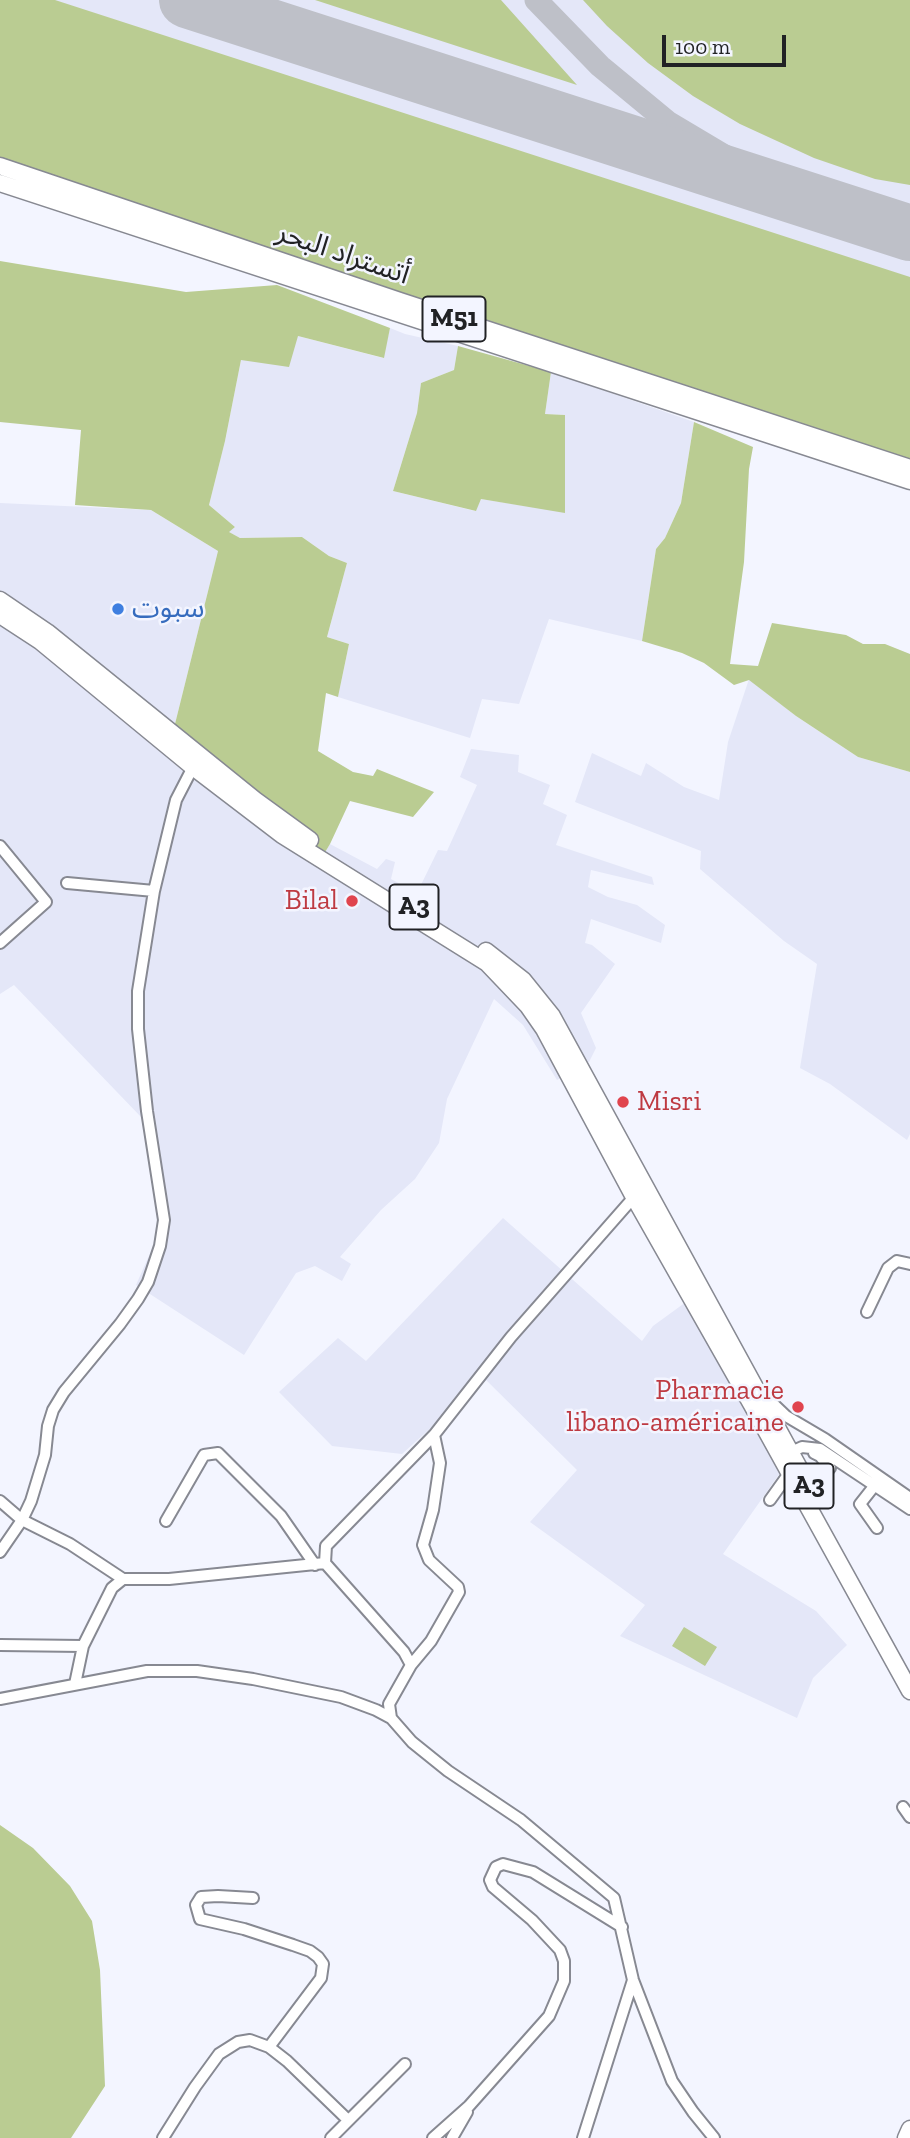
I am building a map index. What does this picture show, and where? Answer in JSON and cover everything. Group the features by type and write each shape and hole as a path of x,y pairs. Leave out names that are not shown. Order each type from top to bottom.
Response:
{"highway":[{"name":"أتستراد البحر","path":"0,166 400,301 910,468"},
{"name":"أتستراد البحر","path":"0,183 910,481"},
{"name":"A3","path":"0,600 47,632 293,829 496,957 523,979 552,1017 685,1263 758,1390 797,1449 886,1634 896,1663"},
{"name":"A3","path":"0,615 40,641 193,767 282,835 476,956 498,973 528,1006 544,1029 634,1197 910,1691"},
{"path":"906,2138 910,2129"}],"street":[{"path":"0,1552 22,1520 39,1478 53,1410 64,1392 138,1299 158,1257 164,1233 138,1029 140,971 154,891 176,800 193,767"},
{"path":"0,846 47,902 0,943"},
{"path":"67,883 154,891"},
{"path":"320,1564 331,1540 434,1434 512,1337 634,1197"},
{"path":"867,1312 888,1268 897,1262 910,1264"},
{"path":"758,1390 786,1416 825,1439 910,1498"},
{"path":"434,1434 440,1463 433,1510 423,1545 429,1560 458,1587 459,1592 432,1641 411,1665 392,1700 388,1710 391,1718 412,1742 448,1771 521,1820 614,1898 634,1980 672,2081 714,2138"},
{"path":"797,1449 820,1456 830,1468"},
{"path":"797,1449 821,1449 910,1508"},
{"path":"166,1521 204,1455 218,1453 281,1516 320,1564 404,1652 411,1665"},
{"path":"770,1500 790,1472"},
{"path":"875,1485 860,1504 877,1528"},
{"path":"0,1501 22,1520 70,1544 122,1579 169,1579 320,1564"},
{"path":"75,1684 83,1646 112,1588 122,1579"},
{"path":"0,1645 83,1646"},
{"path":"0,1699 147,1671 197,1671 220,1673 357,1701 391,1718"},
{"path":"376,1710 392,1700"},
{"path":"903,1807 910,1817"},
{"path":"433,2138 469,2106 549,2016 564,1982 564,1961 560,1950 550,1937 493,1886 490,1880 496,1867 503,1864 533,1872 622,1927"},
{"path":"253,1898 201,1897 196,1905 200,1919 244,1928 310,1951 318,1956 323,1964 321,1978 269,2047"},
{"path":"583,2138 634,1980"},
{"path":"163,2138 219,2054 238,2042 250,2040 269,2047 318,2089 348,2120"},
{"path":"331,2138 405,2063"},
{"path":"452,2138 469,2106"}],"shaded area":[{"path":"0,0 910,0 910,460"},
{"path":"390,328 458,346 454,370 421,383 417,413 393,491 475,511 481,499 565,512 565,415 545,414 551,372 694,422 681,503 665,538 656,549 642,641 549,619 519,704 482,699 470,738 338,697 349,644 327,637 347,563 329,556 302,537 240,538 228,532 235,527 209,505 241,360 298,336 383,358"},
{"path":"0,503 151,510 218,551 172,736 318,864 330,844 377,869 386,859 395,862 391,879 417,893 438,850 447,851 477,785 460,777 471,749 519,755 518,772 550,785 543,804 567,815 556,845 652,877 654,885 591,870 588,887 608,897 637,905 665,925 661,943 591,919 585,943 592,945 615,964 581,1013 596,1048 589,1062 557,1080 523,1025 494,999 447,1099 439,1143 415,1179 381,1210 340,1257 351,1264 342,1281 315,1266 296,1273 244,1355 136,1285 159,1233 142,1118 14,985 0,994"},
{"path":"749,679 796,716 858,757 910,772 910,1134 907,1140 830,1084 800,1068 817,964 784,941 700,869 701,851 575,802 592,753 641,776 646,763 684,787 719,800 728,742"},
{"path":"503,1218 642,1341 653,1326 686,1302 780,1473 723,1554 816,1611 847,1645 813,1678 797,1718 620,1636 645,1605 530,1522 577,1470 485,1379 402,1454 332,1446 279,1392 338,1338 366,1361"}],"green space":[{"path":"0,0 55,0 910,277 910,468 0,180"},
{"path":"315,0 501,0 577,85"},
{"path":"583,0 910,0 910,185 875,179 814,158 740,124 693,96 648,63"},
{"path":"0,261 186,292 277,285 390,328 384,358 298,336 289,367 241,360 209,505 235,527 229,532 240,538 302,537 329,556 347,563 327,637 349,644 338,697 326,693 318,751 353,772 373,776 377,769 434,792 413,817 350,801 318,864 172,736 218,551 151,510 75,505 81,430 0,422"},
{"path":"458,346 551,372 545,414 565,415 565,513 481,499 476,511 393,491 417,413 421,383 454,370"},
{"path":"694,422 753,447 749,469 744,562 730,664 758,666 772,623 846,635 863,644 885,644 910,654 910,772 858,757 796,716 749,680 734,685 704,663 642,641 656,549 665,538 681,503"},
{"path":"684,1627 717,1647 705,1666 672,1646"},
{"path":"0,1825 33,1848 70,1886 92,1921 100,1970 105,2086 71,2138 0,2138"}],"taxiway":[{"path":"215,0 302,37"},
{"path":"536,0 600,66 669,123 753,173 830,202 859,217"}],"runway":[{"path":"187,0 910,233"}],"place":[{"name":"سبوت","path":"118,609"},
{"name":"Bilal","path":"352,901"},
{"name":"Misri","path":"623,1102"},
{"name":"Pharmacie libano-américaine","path":"798,1407"}]}
